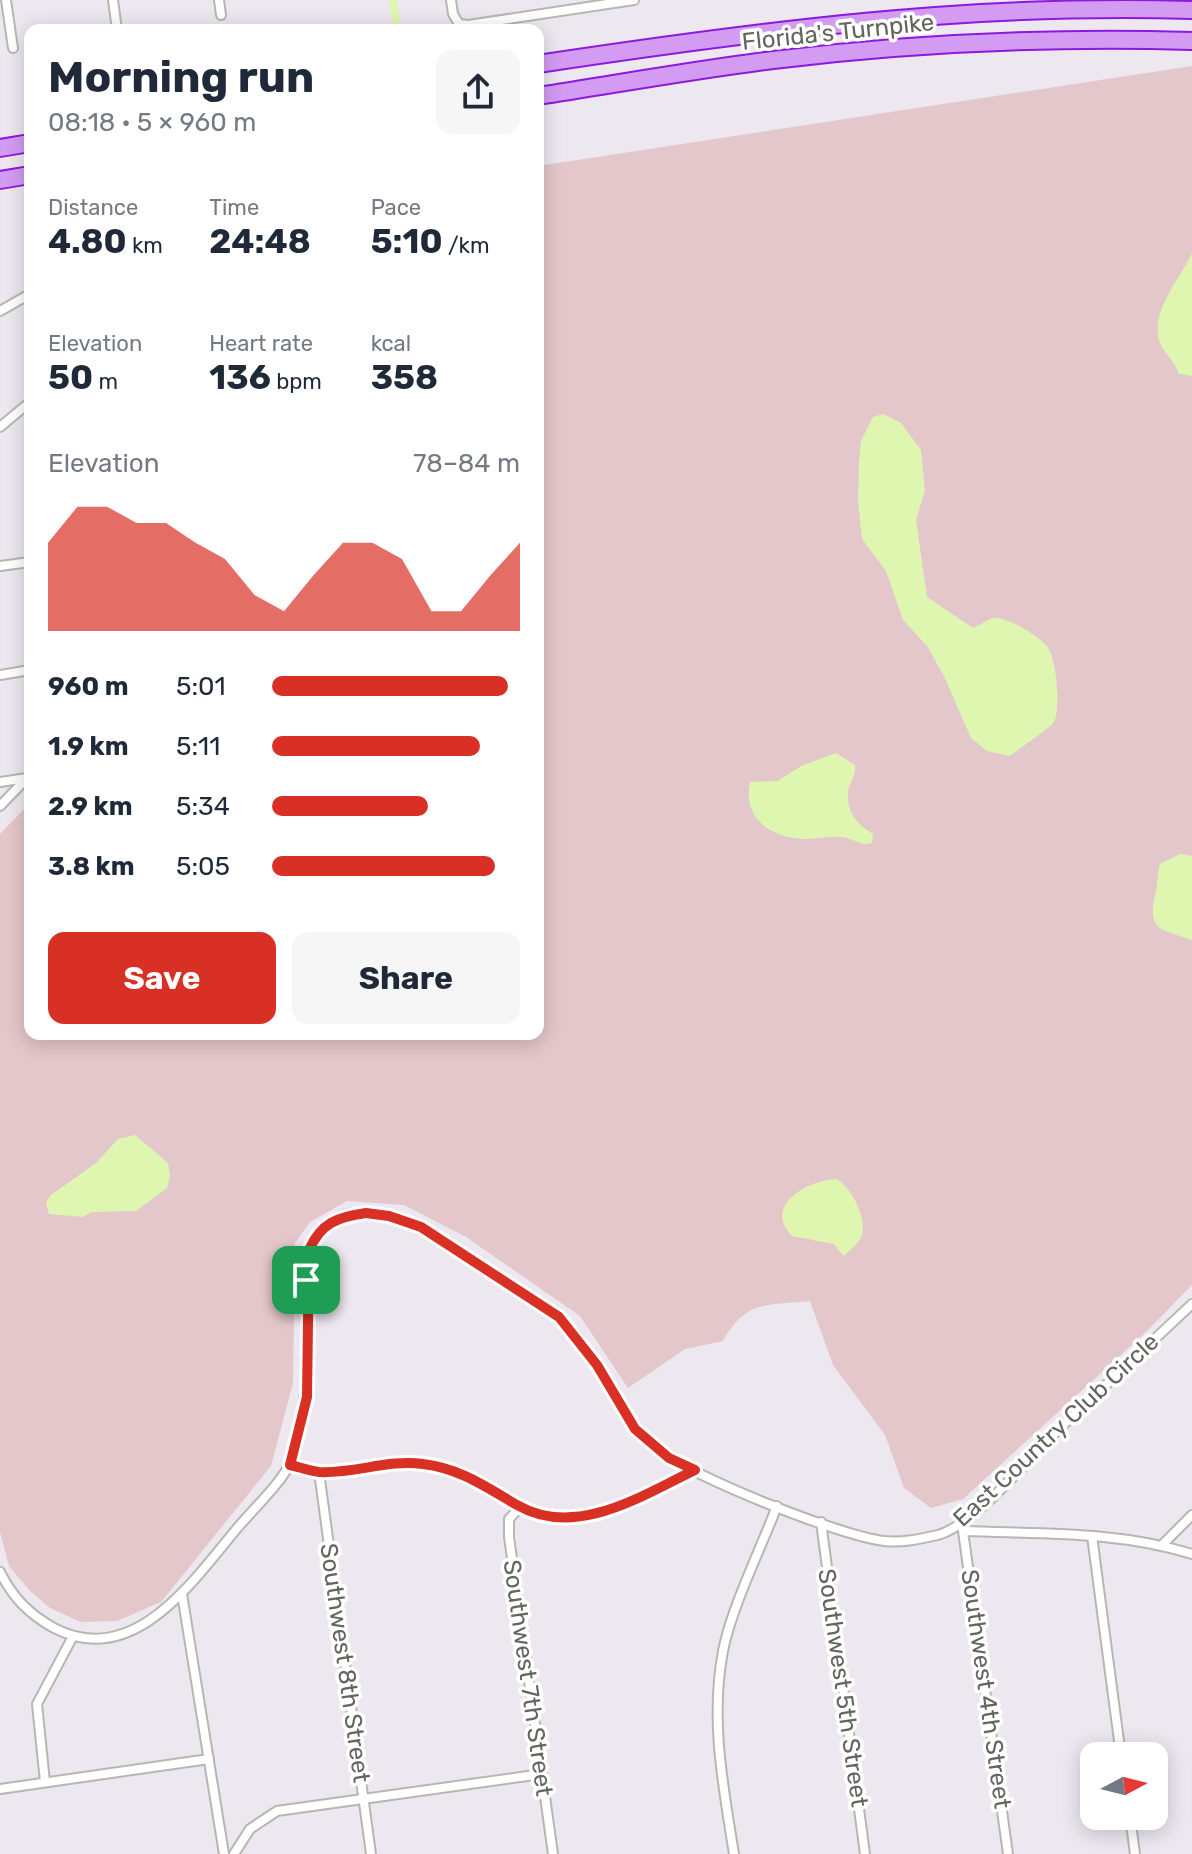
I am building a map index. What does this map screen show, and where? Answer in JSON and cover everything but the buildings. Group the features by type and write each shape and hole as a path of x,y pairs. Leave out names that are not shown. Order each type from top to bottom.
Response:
{"highway":[{"name":"Florida's Turnpike","path":"544,63 767,30 886,18 1003,11 1192,10"},
{"name":"Florida's Turnpike","path":"544,95 772,60 896,48 1019,41 1192,41"},
{"path":"0,148 24,144"},
{"path":"0,180 24,176"}],"street":[{"path":"6,0 13,48"},
{"path":"113,0 116,24"},
{"path":"219,0 221,15"},
{"path":"451,0 459,24 634,0"},
{"path":"563,0 564,11"},
{"path":"0,311 24,297"},
{"path":"0,427 24,407"},
{"path":"0,566 24,563"},
{"path":"0,675 24,671"},
{"path":"0,782 24,777"},
{"path":"0,806 24,781"},
{"name":"East Country Club Circle","path":"72,1638 104,1638 130,1633 154,1619 182,1594 290,1465 307,1397 309,1250 318,1231 340,1217 366,1213 389,1216 421,1227 559,1317 597,1365 635,1429 669,1458 777,1506 884,1541 911,1541 964,1528 1192,1304"},
{"path":"290,1465 319,1472 387,1463 421,1463 455,1470 520,1507 539,1514 582,1517 606,1511 695,1470"},
{"name":"Southwest 8th Street","path":"319,1472 371,1854"},
{"path":"734,1854 716,1741 717,1696 724,1648 777,1506"},
{"name":"Southwest 7th Street","path":"520,1507 509,1519 509,1537 553,1854"},
{"path":"1162,1545 1192,1515"},
{"name":"Southwest 5th Street","path":"821,1522 865,1854"},
{"path":"964,1528 1092,1536 1162,1545 1192,1554"},
{"name":"Southwest 4th Street","path":"964,1528 1008,1854"},
{"path":"1092,1536 1119,1742"},
{"path":"0,1572 19,1604 72,1638 37,1704 45,1782"},
{"path":"182,1594 224,1854"},
{"path":"0,1789 209,1759"},
{"path":"234,1854 250,1829 277,1811 542,1774"},
{"path":"1132,1830 1135,1854"}],"shaded area":[{"path":"1192,66 1192,1285 1147,1331 963,1499 931,1508 904,1488 885,1435 833,1365 810,1301 769,1305 749,1311 723,1341 685,1349 628,1388 580,1316 466,1237 404,1205 347,1201 310,1222 295,1243 293,1383 271,1466 161,1602 117,1621 81,1622 50,1608 30,1591 9,1566 0,1532 0,834 24,809 24,1040 544,1040 544,165"},
{"path":"1192,253 1192,376 1179,374 1162,347 1158,323 1166,298"},
{"path":"883,414 901,423 921,450 925,491 916,520 927,597 973,628 990,619 1001,619 1028,631 1049,650 1057,694 1054,722 1010,756 987,751 971,738 944,676 927,646 903,620 886,571 862,539 858,501 861,441 873,417"},
{"path":"836,753 855,765 848,791 849,805 858,822 873,834 872,843 864,844 842,837 793,838 771,830 755,816 749,795 750,782 778,781 801,766"},
{"path":"1180,854 1192,856 1192,940 1160,928 1153,916 1160,864"},
{"path":"135,1135 168,1163 170,1175 167,1188 136,1211 92,1212 82,1217 49,1214 46,1202 51,1195 96,1163 118,1139"},
{"path":"836,1179 851,1194 863,1224 860,1238 843,1256 834,1244 792,1236 784,1224 783,1214 786,1204 803,1189"}],"waterway":[{"path":"393,0 396,24"}],"route":[{"path":"366,1213 389,1216 421,1227 559,1317 576,1334 635,1429 669,1458 695,1470 606,1511 582,1517 564,1517 539,1514 520,1507 488,1486 455,1470 421,1463 387,1463 319,1472 290,1465 307,1397 306,1280 309,1250 318,1231 340,1217 366,1213"}]}
